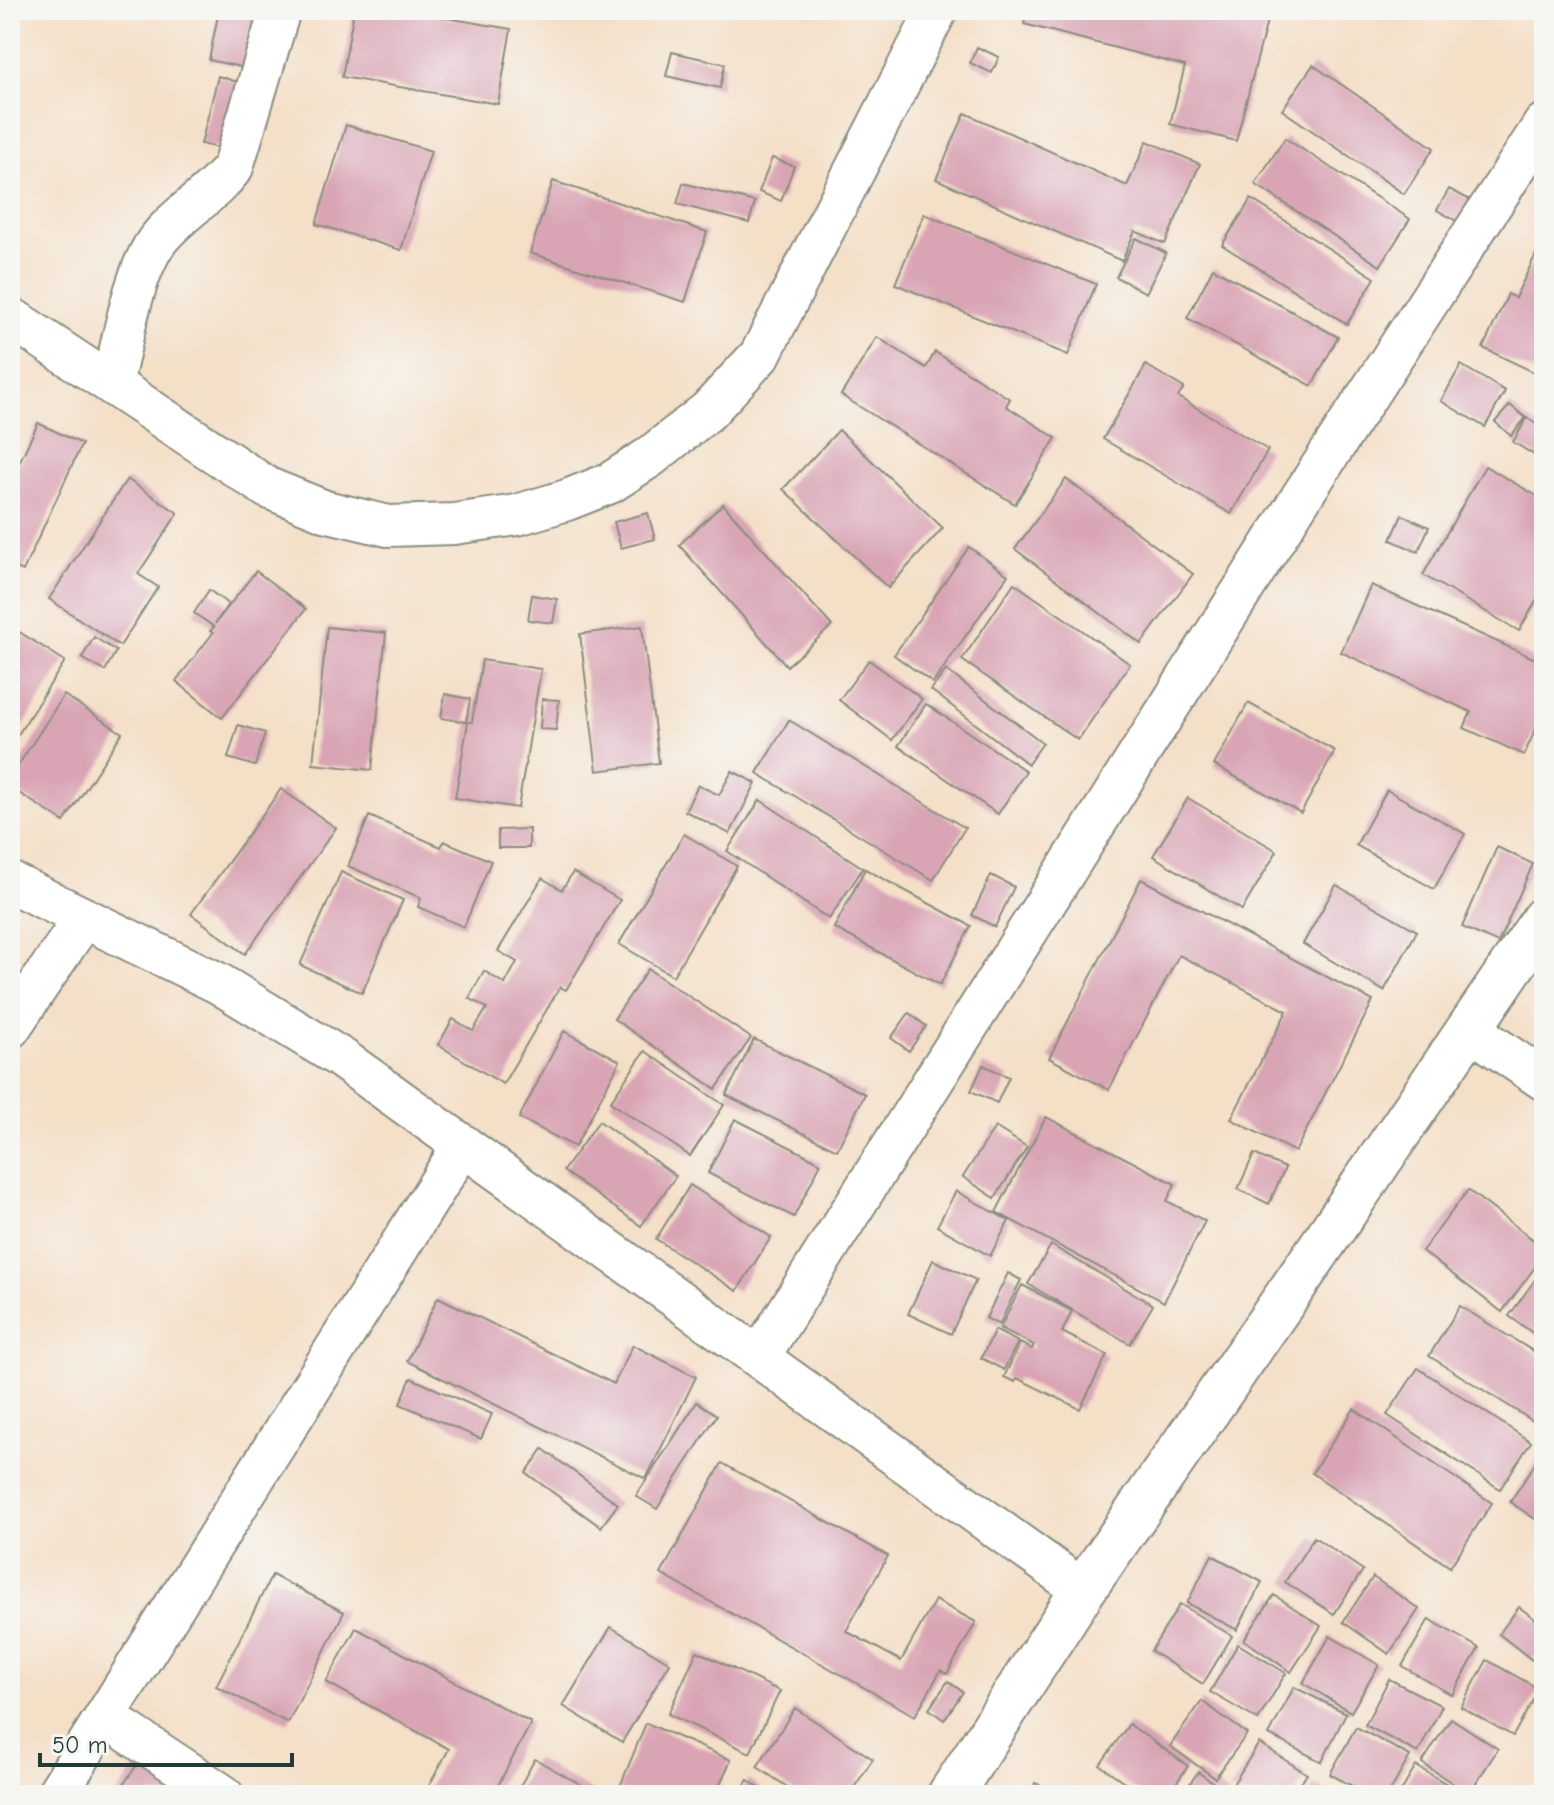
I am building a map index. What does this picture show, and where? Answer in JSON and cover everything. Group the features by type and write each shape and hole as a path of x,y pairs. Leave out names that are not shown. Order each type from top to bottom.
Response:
{"street":[{"path":"112,384 143,268 155,243 233,167 280,10"},
{"path":"10,317 268,488 325,511 388,526 454,524 517,515 567,500 610,483 650,457 708,411 760,355 937,10"},
{"path":"759,1357 1302,496 1544,124"},
{"path":"10,882 218,983 341,1058 1083,1590"},
{"path":"10,1028 84,918"},
{"path":"950,1795 1083,1590 1544,919"},
{"path":"1469,1029 1544,1080"},
{"path":"56,1795 463,1145"},
{"path":"105,1717 223,1795"}],"building":[{"path":"219,10 262,10 250,69 209,60"},
{"path":"354,10 401,10 511,29 498,104 342,77"},
{"path":"1027,10 1246,10 1268,17 1236,141 1170,124 1185,66 1024,24"},
{"path":"977,47 999,57 992,73 970,63"},
{"path":"672,52 725,64 720,88 666,76"},
{"path":"1313,65 1434,148 1404,194 1282,110"},
{"path":"218,76 244,84 227,150 201,144"},
{"path":"965,113 1127,186 1147,141 1200,164 1165,244 1135,231 1122,261 936,179"},
{"path":"346,125 431,151 401,250 316,224"},
{"path":"1285,138 1410,219 1380,266 1255,184"},
{"path":"772,158 794,166 781,201 759,192"},
{"path":"553,181 707,232 685,302 530,253"},
{"path":"683,183 755,202 749,223 677,204"},
{"path":"1449,189 1472,201 1460,223 1437,210"},
{"path":"1251,199 1375,278 1347,324 1222,245"},
{"path":"924,214 1096,284 1068,355 895,284"},
{"path":"1136,238 1166,253 1146,293 1116,277"},
{"path":"1538,250 1544,252 1542,376 1483,348 1508,294 1515,298"},
{"path":"1213,268 1338,337 1312,386 1187,318"},
{"path":"877,337 926,368 935,352 1010,399 1006,406 1056,438 1015,504 841,395"},
{"path":"1146,365 1184,388 1178,397 1268,450 1231,514 1103,439"},
{"path":"1461,365 1505,391 1485,427 1441,401"},
{"path":"1510,405 1526,418 1511,436 1495,422"},
{"path":"1527,418 1544,429 1544,461 1513,442"},
{"path":"38,423 82,444 23,571 10,565 10,482"},
{"path":"839,430 943,528 888,588 783,489"},
{"path":"1485,466 1544,500 1544,596 1540,594 1519,631 1423,575"},
{"path":"127,479 178,513 138,574 158,587 120,646 49,599"},
{"path":"1066,479 1193,574 1141,644 1015,549"},
{"path":"723,504 832,626 787,666 679,545"},
{"path":"648,513 655,539 621,548 614,522"},
{"path":"1402,515 1429,527 1418,552 1391,540"},
{"path":"969,547 1008,575 933,683 894,655"},
{"path":"256,571 306,609 222,718 176,681 213,633 210,631 214,627 194,613 209,590 228,604 215,624"},
{"path":"1014,583 1130,664 1078,740 962,660"},
{"path":"1371,585 1544,663 1544,711 1524,755 1464,728 1471,712 1341,652"},
{"path":"532,595 557,599 553,623 528,620"},
{"path":"10,626 65,661 10,747"},
{"path":"642,626 659,763 597,771 580,634"},
{"path":"327,627 386,633 372,770 313,764"},
{"path":"94,637 116,651 105,671 82,658"},
{"path":"482,660 541,669 518,808 455,798"},
{"path":"869,660 922,699 892,740 839,700"},
{"path":"946,670 1043,743 1028,764 931,690"},
{"path":"445,694 470,699 466,722 441,718"},
{"path":"64,695 122,733 64,822 10,787 10,778"},
{"path":"542,699 559,700 556,730 540,729"},
{"path":"1248,703 1335,751 1301,813 1214,765"},
{"path":"926,704 1026,771 998,814 898,746"},
{"path":"789,720 965,828 933,880 757,773"},
{"path":"238,725 265,733 255,766 228,758"},
{"path":"732,771 756,783 730,834 685,811 698,785 719,795"},
{"path":"281,789 336,828 245,954 191,914"},
{"path":"1387,790 1465,834 1434,889 1356,845"},
{"path":"1188,798 1277,851 1242,910 1153,856"},
{"path":"760,800 863,868 829,919 727,851"},
{"path":"369,816 441,847 444,841 491,861 464,927 418,907 421,898 348,866"},
{"path":"529,829 529,848 498,848 498,830"},
{"path":"684,834 737,866 673,976 619,944"},
{"path":"1497,847 1533,864 1498,943 1462,927"},
{"path":"865,869 971,926 940,985 834,928"},
{"path":"341,872 403,900 362,993 300,965"},
{"path":"573,872 620,900 566,990 560,987 503,1084 438,1045 453,1019 473,1031 487,1008 469,998 484,971 505,984 517,962 498,951 542,878 562,890"},
{"path":"991,875 1014,887 995,927 972,915"},
{"path":"1141,879 1373,1001 1295,1152 1231,1119 1287,1011 1179,955 1109,1090 1049,1058"},
{"path":"1336,885 1417,931 1384,991 1303,944"},
{"path":"648,969 751,1038 716,1089 614,1019"},
{"path":"909,1013 926,1026 909,1051 891,1038"},
{"path":"564,1031 620,1061 575,1147 519,1118"},
{"path":"754,1039 865,1094 837,1150 726,1095"},
{"path":"645,1051 724,1105 690,1156 610,1102"},
{"path":"983,1065 1009,1077 997,1103 971,1091"},
{"path":"1046,1117 1175,1184 1167,1201 1205,1221 1164,1302 996,1212"},
{"path":"735,1119 821,1163 794,1217 708,1173"},
{"path":"599,1121 676,1176 641,1226 563,1171"},
{"path":"995,1127 1027,1147 995,1198 963,1177"},
{"path":"1254,1154 1285,1168 1269,1204 1238,1189"},
{"path":"690,1185 771,1237 737,1291 656,1239"},
{"path":"1468,1190 1544,1248 1544,1255 1502,1312 1422,1251"},
{"path":"956,1191 1009,1221 990,1256 937,1226"},
{"path":"1051,1245 1153,1305 1130,1344 1028,1284"},
{"path":"933,1260 976,1280 951,1334 908,1314"},
{"path":"1544,1267 1544,1341 1509,1316"},
{"path":"1008,1273 1021,1280 999,1325 986,1318"},
{"path":"1022,1285 1072,1311 1062,1332 1107,1355 1080,1409 1017,1378 1015,1382 1004,1377 1020,1343 1032,1349 1034,1345 1000,1328"},
{"path":"438,1297 614,1384 633,1345 696,1377 646,1479 407,1361"},
{"path":"1460,1306 1544,1358 1544,1428 1429,1356"},
{"path":"995,1330 1018,1342 1004,1370 981,1358"},
{"path":"1418,1368 1531,1442 1500,1489 1387,1415"},
{"path":"411,1378 492,1414 481,1439 400,1404"},
{"path":"697,1402 717,1415 657,1509 636,1496"},
{"path":"1354,1409 1492,1503 1450,1567 1312,1473"},
{"path":"543,1449 618,1504 601,1527 526,1473"},
{"path":"1544,1450 1544,1525 1510,1502"},
{"path":"722,1463 888,1556 846,1631 901,1661 935,1600 976,1622 947,1674 941,1670 915,1716 661,1574"},
{"path":"1314,1537 1363,1570 1334,1614 1285,1582"},
{"path":"1212,1555 1262,1582 1237,1630 1187,1603"},
{"path":"272,1575 344,1612 288,1723 216,1686"},
{"path":"1373,1577 1419,1609 1389,1654 1343,1622"},
{"path":"1274,1595 1321,1626 1291,1672 1244,1640"},
{"path":"1180,1604 1232,1636 1203,1684 1151,1651"},
{"path":"1519,1607 1544,1626 1544,1644 1532,1660 1499,1634"},
{"path":"1429,1619 1479,1648 1452,1695 1402,1666"},
{"path":"611,1627 670,1663 622,1742 563,1706"},
{"path":"356,1628 531,1723 493,1795 424,1795 449,1749 326,1682"},
{"path":"1330,1636 1379,1665 1351,1712 1303,1683"},
{"path":"1238,1644 1286,1673 1258,1720 1210,1692"},
{"path":"697,1651 780,1691 750,1753 668,1714"},
{"path":"1487,1660 1539,1689 1513,1736 1461,1707"},
{"path":"1389,1679 1442,1706 1418,1753 1365,1725"},
{"path":"948,1681 963,1692 944,1720 929,1709"},
{"path":"1294,1687 1346,1713 1322,1762 1269,1735"},
{"path":"1202,1701 1247,1734 1215,1778 1170,1746"},
{"path":"795,1708 873,1759 849,1795 800,1795 757,1767"},
{"path":"1451,1718 1498,1749 1469,1794 1422,1763"},
{"path":"646,1723 731,1760 715,1795 632,1795 619,1789"},
{"path":"1129,1724 1188,1766 1168,1795 1143,1795 1100,1765"},
{"path":"1356,1727 1410,1756 1388,1795 1368,1795 1330,1774"},
{"path":"1259,1743 1307,1774 1293,1795 1239,1795 1230,1789"},
{"path":"144,1755 201,1795 116,1795"},
{"path":"535,1759 592,1791 590,1795 515,1795"},
{"path":"1416,1766 1466,1795 1399,1795"},
{"path":"1198,1772 1231,1795 1182,1795"},
{"path":"748,1780 770,1795 738,1795"},
{"path":"1035,1783 1058,1792 1057,1795 1030,1795"},
{"path":"1314,1785 1335,1795 1309,1795"}]}
